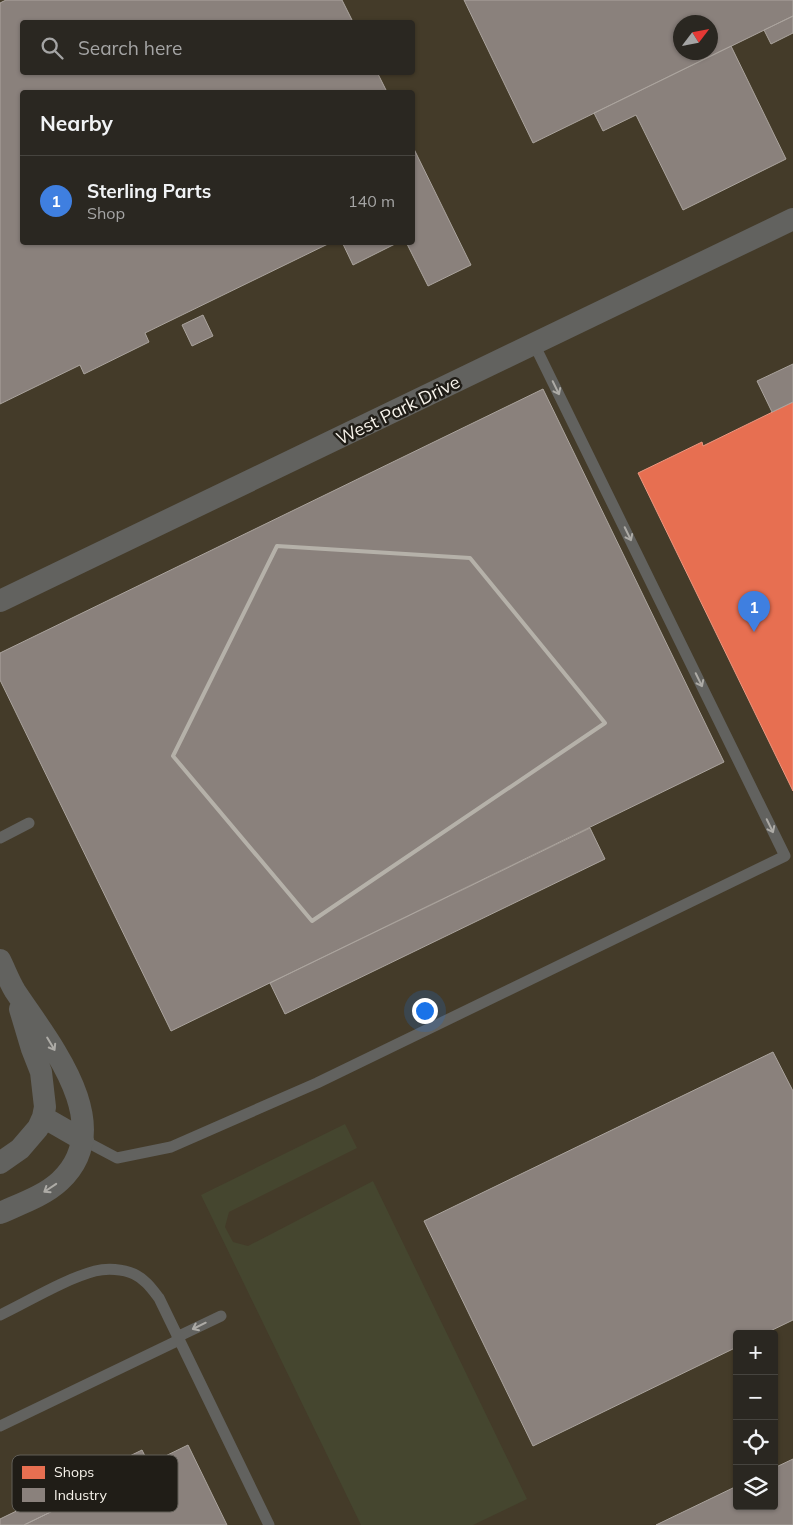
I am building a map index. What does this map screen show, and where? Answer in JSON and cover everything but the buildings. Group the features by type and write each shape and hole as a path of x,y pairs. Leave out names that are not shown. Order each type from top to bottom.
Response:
{"street":[{"name":"West Park Drive","path":"1,602 793,219"},
{"path":"0,960 14,989 41,1072 45,1100 43,1117 38,1128 20,1149 0,1163"},
{"path":"0,1213 47,1191 60,1181 71,1169 83,1140 83,1126 79,1104 71,1081 52,1043 14,989"},
{"path":"43,1117 83,1140"}],"lane":[{"path":"83,1140 117,1158 171,1147 317,1083 785,856 534,344"},
{"path":"0,838 29,823"},
{"path":"0,1315 78,1277 97,1270 118,1270 134,1274 148,1284 159,1298 269,1525"},
{"path":"0,1426 221,1316"}],"highlighted area":[{"path":"277,546 470,558 605,723 312,921 173,756"}],"shaded area":[{"path":"0,0 793,0 793,1525 0,1525"}],"green space":[{"path":"345,1124 357,1148 229,1212 225,1227 233,1242 248,1246 373,1181 527,1499 473,1525 361,1525 201,1195"}],"place":[{"name":"Sterling Parts","path":"754,632"}]}
